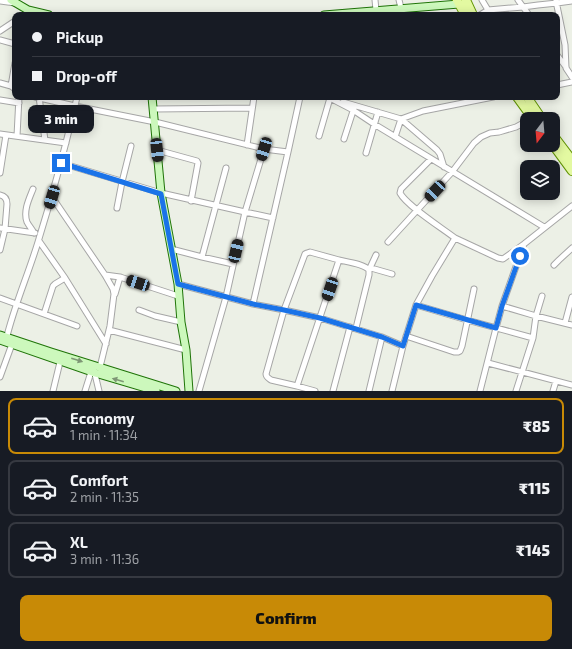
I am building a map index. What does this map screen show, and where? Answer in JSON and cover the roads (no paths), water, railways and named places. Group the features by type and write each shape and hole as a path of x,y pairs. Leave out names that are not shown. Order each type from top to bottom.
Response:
{"main road":[{"path":"460,1 464,12"},
{"path":"460,1 470,12"},
{"path":"520,100 528,112"},
{"path":"529,100 537,112"},
{"path":"560,144 572,160"},
{"path":"558,152 572,171"}],"street":[{"path":"375,0 376,10"},
{"path":"399,0 401,8"},
{"path":"482,0 490,12 523,7 538,2 572,1"},
{"path":"518,0 527,12"},
{"path":"0,1 13,2 25,12"},
{"path":"367,12 401,8 425,3 460,1"},
{"path":"556,2 558,12"},
{"path":"560,21 565,45 566,68"},
{"path":"0,31 12,24"},
{"path":"0,40 12,43"},
{"path":"560,59 572,77"},
{"path":"560,84 572,82"},
{"path":"0,83 12,87"},
{"path":"0,100 19,103 17,136"},
{"path":"38,100 45,140"},
{"path":"50,100 155,122 264,149 288,152"},
{"path":"0,377 5,340 52,197 76,100"},
{"path":"152,100 161,194 178,284 178,296 186,350 189,391"},
{"path":"247,145 253,100"},
{"path":"253,304 299,100"},
{"path":"319,136 328,100"},
{"path":"337,100 355,107 401,119 437,150 440,154 444,167"},
{"path":"401,119 423,111 478,100"},
{"path":"355,107 374,124 544,227"},
{"path":"344,139 355,107"},
{"path":"154,109 252,108"},
{"path":"366,153 378,112"},
{"path":"395,137 401,119"},
{"path":"388,242 452,172 481,136 520,125"},
{"path":"0,134 66,143"},
{"path":"0,174 6,135"},
{"path":"117,208 131,146"},
{"path":"199,391 226,298 244,212 264,149"},
{"path":"157,150 197,161 198,163 191,201"},
{"path":"431,159 402,189 400,193 402,197 417,210 456,238 501,259 505,258 524,244 572,206"},
{"path":"61,163 161,194 273,218"},
{"path":"202,257 226,168"},
{"path":"33,189 26,206 26,217 28,224 34,233"},
{"path":"0,195 7,200 0,250"},
{"path":"52,197 105,275 113,289 114,294"},
{"path":"2,229 40,234"},
{"path":"392,391 403,346 416,305 456,238"},
{"path":"39,240 65,278 106,344"},
{"path":"480,391 502,306 524,244"},
{"path":"554,265 572,248"},
{"path":"171,249 233,264"},
{"path":"314,391 271,380 266,376 284,310 304,254 310,252 392,274"},
{"path":"333,391 370,269 376,255"},
{"path":"297,386 339,260"},
{"path":"105,275 120,277 178,296"},
{"path":"85,391 106,344 114,294 120,277"},
{"path":"44,314 53,286 65,278"},
{"path":"178,284 226,298 320,318 382,337 403,346"},
{"path":"406,336 454,352 460,351 474,289"},
{"path":"516,391 533,338 536,316 542,296"},
{"path":"565,323 572,297"},
{"path":"0,298 77,326"},
{"path":"416,305 533,338"},
{"path":"502,306 572,325"},
{"path":"139,310 155,316 181,322"},
{"path":"109,330 186,350"},
{"path":"369,391 382,337"},
{"path":"5,340 60,362 95,369 176,391"},
{"path":"5,340 95,369 152,390"},
{"path":"52,391 60,362"},
{"path":"488,363 572,385"},
{"path":"95,369 98,391"},
{"path":"553,391 556,380"}]}
